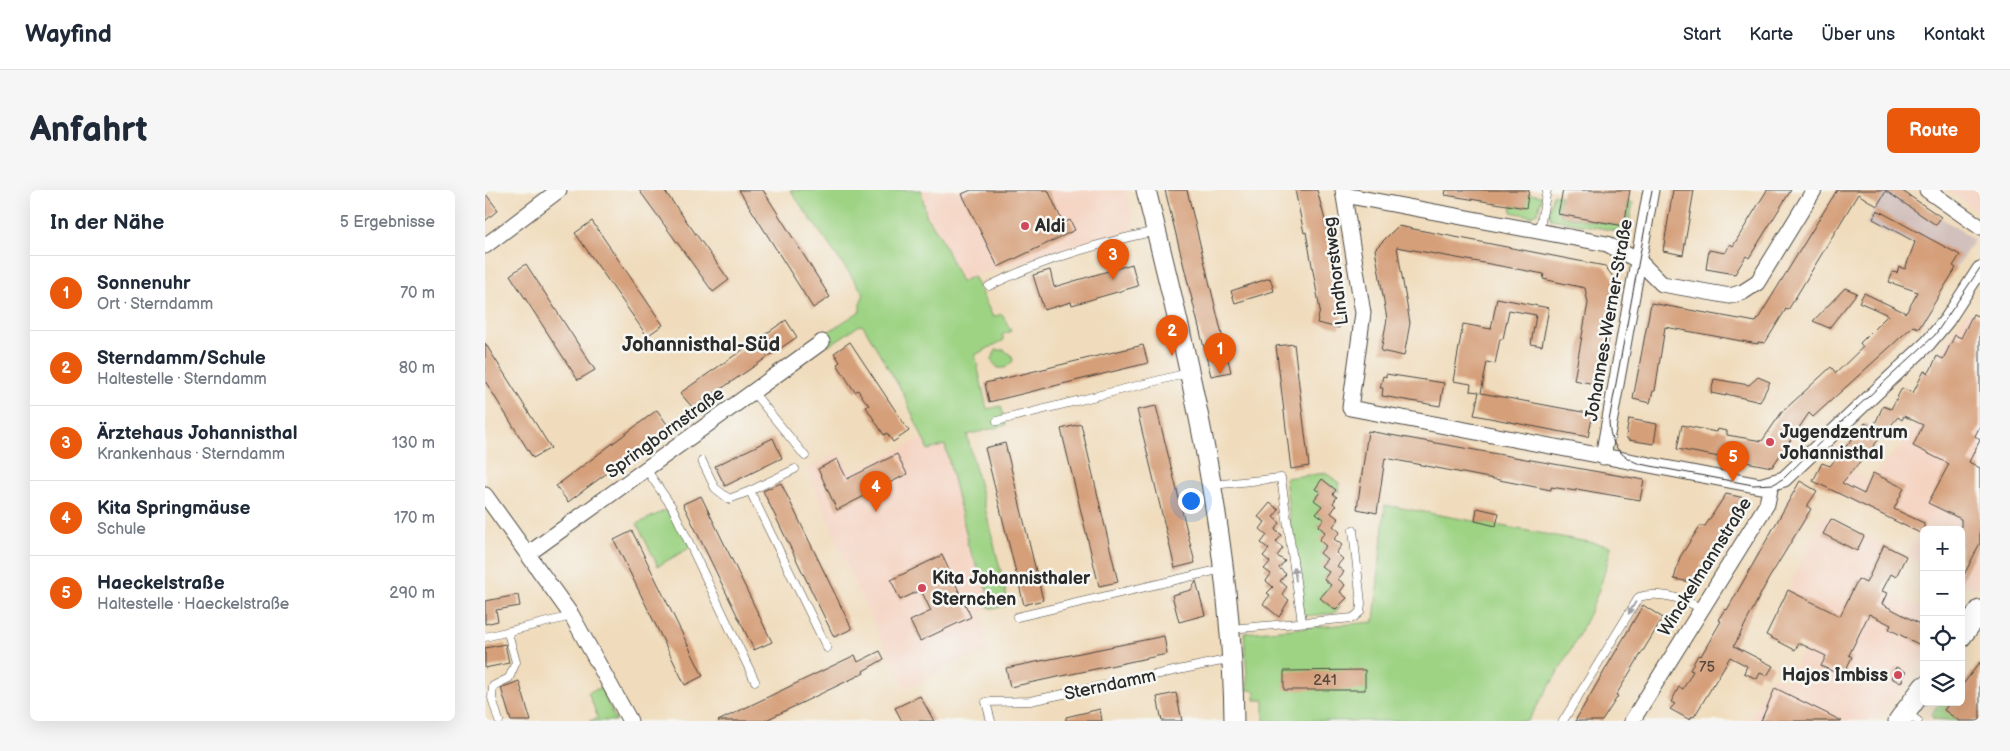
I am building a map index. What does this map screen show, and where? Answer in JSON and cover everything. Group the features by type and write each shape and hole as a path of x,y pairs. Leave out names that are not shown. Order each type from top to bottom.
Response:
{"main road":[{"path":"1965,631 1980,611"},
{"path":"1908,718 1920,695"}],"street":[{"path":"485,246 559,190"},
{"path":"1146,190 1190,372 1212,485 1230,629 1234,721"},
{"name":"Johannes-Werner-Straße","path":"1603,457 1651,190"},
{"path":"1344,193 1607,244 1639,261 1662,284 1730,296 1743,292 1757,283 1814,190"},
{"path":"1927,190 1980,227"},
{"name":"Lindhorstweg","path":"1344,193 1363,313 1350,408 1603,457"},
{"name":"Winckelmannstraße","path":"1632,721 1700,608 1767,504 1771,484 1783,479 1928,343 1947,320 1980,269"},
{"name":"Springbornstraße","path":"528,554 753,392 808,356 823,342"},
{"path":"1603,457 1760,486 1771,484"},
{"path":"485,495 572,616 630,721"}],"lane":[{"path":"1539,232 1547,190"},
{"path":"989,286 1027,268 1060,256 1122,238 1156,231"},
{"path":"997,421 1190,372"},
{"path":"753,392 805,456"},
{"path":"702,461 715,488 729,499 750,492 795,469"},
{"path":"646,469 672,507 755,680"},
{"path":"1212,485 1281,478 1302,622"},
{"path":"750,492 827,648"},
{"path":"1230,629 1353,618 1360,612 1361,603 1353,530"},
{"path":"1017,617 1224,569"},
{"path":"1563,721 1639,597 1649,594 1673,597 1700,608"},
{"path":"485,638 572,616"},
{"path":"499,721 492,698 493,686 509,678 516,662 508,633"},
{"name":"Sterndamm","path":"991,721 986,702 1030,701 1232,659"}],"shaded area":[{"path":"921,190 1126,190 1135,228 973,276 961,282 940,236 926,215"},
{"path":"1886,190 1901,190 1974,240 1956,268 1921,247 1866,224"},
{"path":"1947,190 1980,190 1980,213"},
{"path":"1967,312 1980,316 1980,583 1976,589 1965,584 1965,526 1920,526 1920,562 1907,557 1918,534 1835,493 1847,470 1869,480 1905,442 1928,400 1963,370 1938,355"},
{"path":"925,437 948,441 967,543 992,599 989,607 992,609 980,612 988,650 909,687 904,686 852,578 807,469 840,452 851,472"},
{"path":"1823,515 1902,555 1883,589 1920,608 1920,665 1878,721 1749,721 1772,676 1786,683 1806,646 1770,629"}],"green space":[{"path":"790,190 921,190 926,215 940,236 961,282 973,276 993,317 1002,314 1011,331 1002,335 1004,340 975,355 987,409 1001,406 1006,425 967,435 1009,605 992,609 986,605 991,599 967,543 945,445 928,450 903,393 864,327 860,325 828,346 822,336 860,311 860,303 864,294"},
{"path":"1528,194 1542,196 1538,212 1531,216 1511,212 1512,206 1524,207"},
{"path":"1553,194 1561,196 1558,210 1562,216 1622,226 1626,223 1628,202 1633,203 1627,233 1551,219 1548,212"},
{"path":"996,350 1004,350 1012,356 1013,361 1005,368 998,368 991,360"},
{"path":"1326,473 1339,483 1340,493 1323,479 1315,489 1320,492 1314,499 1322,506 1316,513 1324,519 1318,526 1325,532 1326,546 1320,553 1327,559 1322,566 1329,572 1324,579 1331,585 1320,598 1335,610 1341,605 1335,613 1306,616 1301,613 1285,478"},
{"path":"1385,505 1611,546 1605,570 1588,616 1566,658 1528,721 1264,721 1264,700 1255,700 1255,691 1248,690 1244,633 1374,622"},
{"path":"672,507 691,547 658,566 637,524"},
{"path":"601,688 616,721 589,721 598,718 588,692"},
{"path":"1938,706 1952,706 1959,721 1933,719 1932,714"}],"building":[{"path":"639,190 664,190 729,280 713,292"},
{"path":"739,190 763,190 830,297 813,308"},
{"name":"Aldi","path":"971,190 1048,190 1063,223 1070,220 1075,230 998,267 962,194"},
{"path":"1165,190 1187,190 1231,372 1211,376"},
{"path":"1295,190 1317,190 1324,216 1342,316 1339,328 1317,323 1320,310 1306,232 1304,233"},
{"path":"1446,190 1529,190 1526,208 1445,195"},
{"path":"1563,190 1630,190 1624,226 1558,214"},
{"path":"1673,190 1694,190 1683,255 1663,251"},
{"path":"1767,190 1791,190 1749,258 1746,256 1735,274 1706,269 1709,250 1725,253 1730,244 1733,246"},
{"path":"1837,190 1901,190 1941,217 1936,225 1886,191 1877,206 1858,194 1788,310 1786,309 1765,343 1758,342 1758,344 1665,327 1655,391 1653,391 1650,403 1633,399 1651,303 1756,322"},
{"path":"485,193 498,210 485,221"},
{"path":"1877,210 1960,255 1953,266 1956,268 1919,328 1913,326 1813,417 1809,413 1772,467 1677,449 1682,425 1716,432 1717,429 1727,431 1727,435 1762,441 1782,412 1831,367 1836,373 1863,347 1860,343 1888,315 1859,302 1864,293 1906,313 1918,292 1889,282 1893,272 1897,273 1899,267 1905,269 1915,242 1873,219"},
{"path":"592,221 663,325 647,336 575,233"},
{"path":"1398,226 1605,266 1619,285 1600,385 1574,380 1588,303 1585,288 1543,279 1544,274 1397,247 1410,323 1404,356 1381,351 1387,319 1375,249"},
{"path":"526,264 595,370 578,380 510,275"},
{"path":"1132,264 1138,286 1072,305 1071,302 1044,310 1033,275 1050,270 1054,287"},
{"path":"1270,278 1274,291 1235,303 1231,291"},
{"path":"1845,288 1857,293 1829,328 1813,321"},
{"path":"1497,298 1549,308 1542,346 1531,344 1536,315 1509,310 1495,364 1487,362 1481,393 1593,414 1588,437 1474,415 1479,392 1470,391 1471,384 1453,381 1463,324 1491,329"},
{"path":"1973,314 1980,317 1980,426 1975,436 1980,440 1969,462 1980,468 1980,543 1965,573 1965,526 1961,526 1961,519 1928,503 1949,464 1913,446 1923,425 1904,416 1902,420 1898,417 1842,483 1864,494 1873,473 1904,488 1894,509 1924,523 1924,526 1920,526 1920,533 1813,481 1822,463 1830,466 1865,423 1873,428 1883,406 1891,409 1902,388 1913,393 1924,371 1929,373 1937,356 1943,359 1955,335 1961,338"},
{"path":"786,320 797,337 693,408 680,393"},
{"path":"850,342 909,431 893,442 887,433 884,435 866,407 869,405 858,390 855,392 837,364 840,362 834,353"},
{"path":"485,343 551,448 533,458 485,381"},
{"path":"1294,344 1309,466 1291,469 1276,346"},
{"path":"1143,345 1148,363 989,402 985,383"},
{"path":"1386,374 1444,383 1440,406 1382,396 1383,388 1380,388 1383,376 1386,377"},
{"path":"1758,377 1770,382 1760,402 1726,394 1726,396 1711,393 1714,379 1749,385"},
{"path":"1156,406 1195,563 1175,568 1137,410"},
{"path":"657,410 669,427 568,502 556,486"},
{"path":"1629,419 1657,424 1654,444 1628,440 1626,436"},
{"path":"1081,424 1118,582 1099,586 1061,429"},
{"path":"1368,431 1644,480 1640,500 1576,489 1576,491 1551,487 1551,490 1385,458 1377,513 1357,509"},
{"path":"773,438 782,458 725,486 715,466"},
{"path":"1005,443 1043,600 1024,605 985,448"},
{"path":"897,454 907,474 837,510 818,469 837,459 847,479"},
{"path":"1322,479 1336,490 1333,494 1337,497 1333,503 1336,506 1331,513 1339,519 1333,526 1340,532 1334,539 1342,545 1336,553 1343,559 1337,566 1344,572 1338,579 1345,585 1340,592 1347,598 1335,610 1320,598 1331,585 1324,579 1329,572 1321,566 1327,559 1320,553 1326,546 1319,540 1325,532 1318,526 1324,519 1316,513 1322,506 1314,500 1320,492 1315,489"},
{"path":"1800,481 1817,491 1807,506 1811,509 1768,580 1734,646 1773,666 1767,676 1760,673 1757,679 1744,673 1747,666 1730,657 1694,717 1692,716 1690,720 1670,709 1675,704 1671,702 1679,687 1683,689 1693,671 1690,670 1698,655 1701,656 1721,621 1718,620 1725,609 1727,610"},
{"path":"781,483 852,629 834,637 763,491"},
{"path":"1726,494 1745,498 1747,503 1708,563 1702,562 1696,583 1674,579 1680,557 1700,526 1705,526"},
{"path":"701,496 772,642 754,650 683,504"},
{"path":"1270,503 1279,510 1273,517 1280,523 1275,530 1282,535 1276,542 1283,548 1277,556 1285,561 1279,568 1286,574 1280,581 1287,587 1282,594 1289,600 1279,617 1263,604 1270,595 1267,593 1273,587 1266,581 1271,574 1264,569 1270,562 1263,556 1269,549 1261,543 1267,535 1260,529 1265,522 1258,517"},
{"path":"1477,508 1499,513 1496,526 1475,521"},
{"path":"1831,519 1864,536 1857,551 1823,534"},
{"path":"632,531 703,676 685,685 614,540"},
{"path":"1884,545 1906,556 1896,577 1891,574 1882,591 1887,593 1882,604 1920,624 1920,645 1889,629 1891,625 1869,614 1849,655 1852,657 1843,676 1821,666 1826,656 1799,643 1795,650 1766,635 1788,590 1840,616 1858,579 1866,583"},
{"path":"942,555 971,617 920,641 910,621 931,611 921,590 900,600 891,580"},
{"path":"1196,581 1205,615 1179,622 1172,595 1191,590"},
{"path":"518,595 520,606 496,610 498,621 485,624 485,601"},
{"path":"1643,605 1663,618 1616,695 1618,696 1602,721 1575,721"},
{"path":"1164,636 1167,654 1010,687 1006,668"},
{"path":"505,644 509,663 485,668 485,648"},
{"path":"880,651 884,659 863,671 864,673 764,721 718,721 855,655 858,662"},
{"path":"1980,662 1980,721 1959,721 1944,710 1947,706 1965,706 1965,682"},
{"name":"Hajos Imbiss","path":"1896,667 1906,672 1901,683 1891,678"},
{"path":"1365,670 1365,690 1284,690 1284,671"},
{"path":"519,681 531,721 511,721 501,688"},
{"path":"1775,688 1842,721 1761,721"},
{"path":"1176,693 1182,721 1162,721 1157,697"},
{"path":"920,696 934,721 902,721 895,708"},
{"path":"1100,709 1102,721 1066,721 1066,717"}],"tram line":[{"path":"1652,190 1609,421 1611,436 1617,448 1626,457 1640,464 1753,485 1774,484 1784,478 1935,335 1980,268"}],"place":[{"name":"Aldi","path":"1025,226"},
{"name":"Ärztehaus Johannisthal","path":"1113,280"},
{"name":"Sterndamm/Schule","path":"1172,356"},
{"name":"Sonnenuhr","path":"1220,374"},
{"name":"Jugendzentrum Johannisthal","path":"1770,442"},
{"name":"Haeckelstraße","path":"1733,482"},
{"name":"Kita Springmäuse","path":"876,512"},
{"name":"Kita Johannisthaler Sternchen","path":"922,588"},
{"name":"Hajos Imbiss","path":"1898,675"}],"district":[{"name":"Johannisthal-Süd","path":"701,345"}]}
